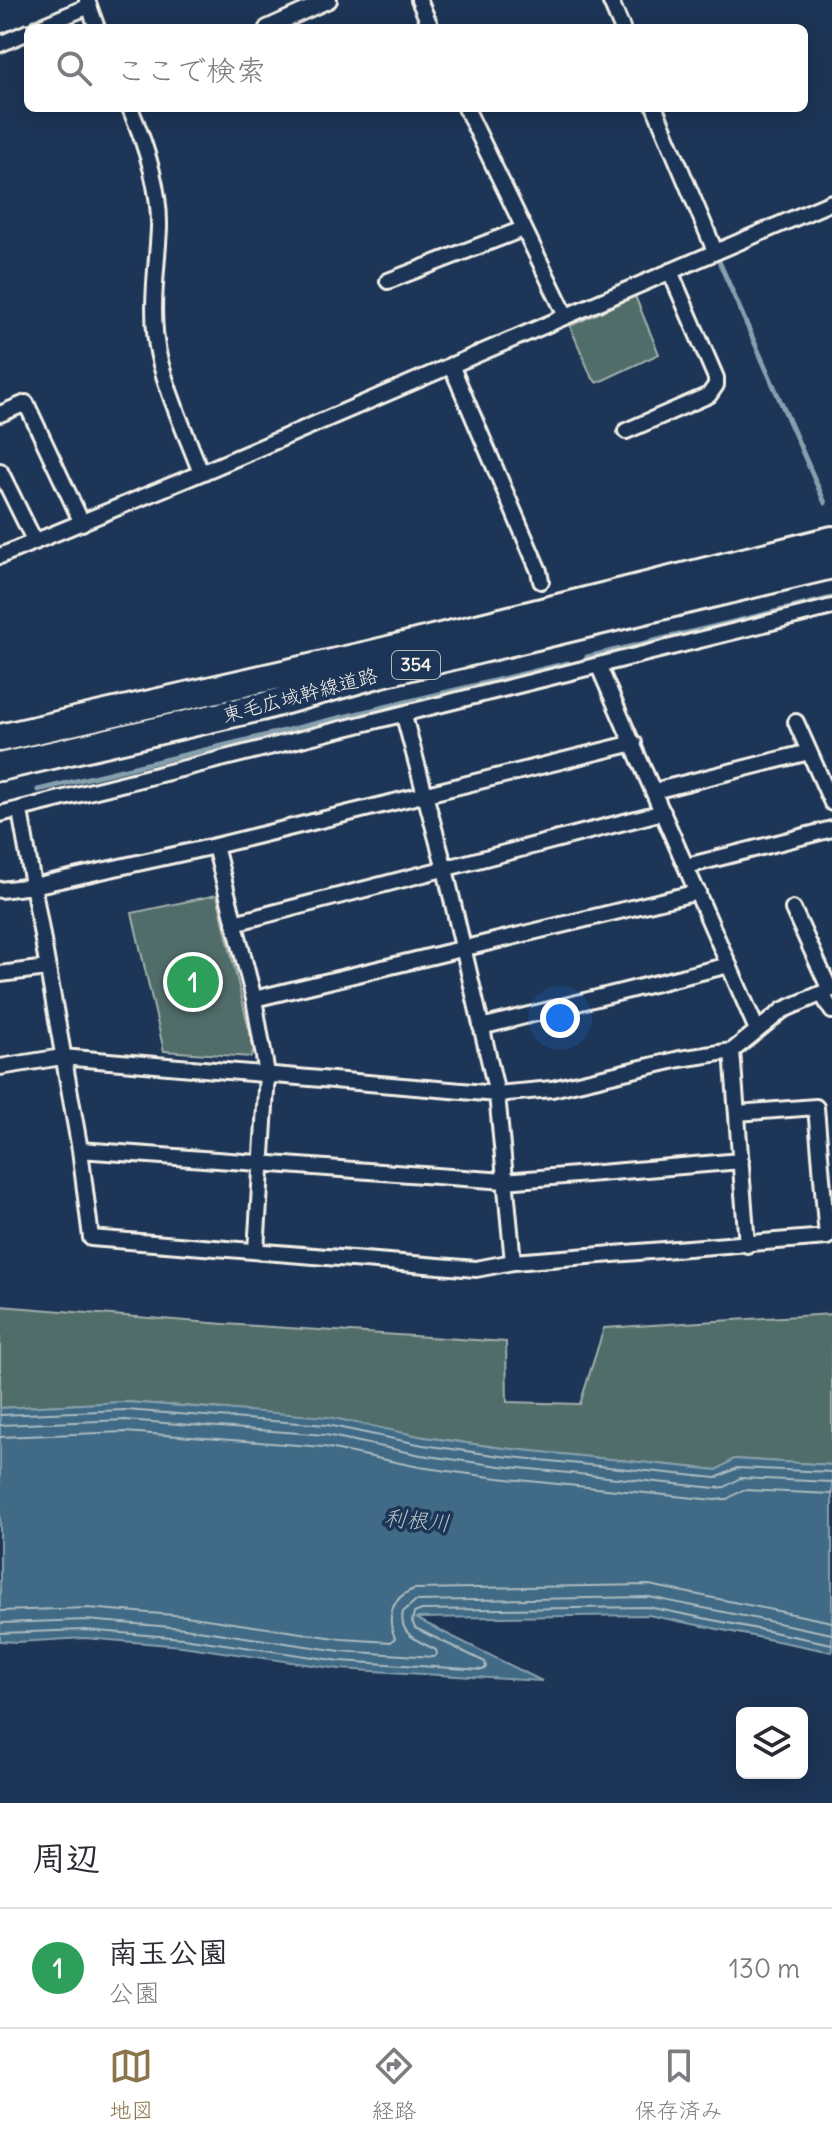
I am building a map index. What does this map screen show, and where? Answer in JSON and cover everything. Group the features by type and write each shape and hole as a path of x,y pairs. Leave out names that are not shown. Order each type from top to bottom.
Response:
{"highway":[{"name":"東毛広域幹線道路","path":"0,738 372,654 832,540"},
{"name":"東毛広域幹線道路","path":"0,767 261,707 378,674 832,565"}],"street":[{"path":"276,24 329,0"},
{"path":"419,0 429,24"},
{"path":"610,0 620,24"},
{"path":"45,24 88,3 96,24"},
{"path":"0,44 24,34"},
{"path":"132,112 140,131 159,223 153,310 159,357 201,473"},
{"path":"468,112 566,316"},
{"path":"657,112 715,251"},
{"path":"0,556 832,202"},
{"path":"388,281 523,229"},
{"path":"626,431 709,395 716,385 716,378 670,271"},
{"path":"451,365 541,581"},
{"path":"0,414 26,403 82,523"},
{"path":"0,471 35,542"},
{"path":"0,814 404,716 832,607"},
{"path":"599,667 757,1030"},
{"path":"404,716 445,869 497,1094 513,1262"},
{"path":"796,722 832,803"},
{"path":"0,890 33,886 215,846 634,743"},
{"path":"654,791 809,752"},
{"path":"20,811 80,1150 91,1238 476,1269 513,1262 827,1237 816,1107 737,1113"},
{"path":"234,923 663,812"},
{"path":"687,866 832,829"},
{"path":"215,846 254,999 267,1074 256,1251"},
{"path":"254,999 698,892"},
{"path":"793,909 828,991 832,1011"},
{"path":"481,1027 729,965"},
{"path":"0,974 47,968"},
{"path":"0,1067 62,1057 497,1094 552,1089 680,1059 732,1051 783,1010 828,991"},
{"path":"732,1051 747,1245"},
{"path":"80,1150 505,1181 741,1161"}],"green space":[{"path":"635,296 659,354 597,383 591,376 570,326"},
{"path":"217,895 254,1050 251,1057 164,1051 132,913"},
{"path":"0,1306 506,1342 507,1402 580,1404 604,1328 832,1314 832,1465 734,1459 717,1470 502,1448 226,1409 125,1402 0,1408"}],"water":[{"name":"利根川","path":"125,1402 328,1417 424,1437 502,1448 717,1470 734,1459 832,1465 832,1652 648,1615 415,1618 542,1681 339,1669 182,1646 85,1638 0,1641 0,1408"}],"waterway":[{"path":"718,259 825,503"},
{"path":"587,657 832,598"},
{"path":"38,790 568,663"}],"place":[{"name":"南玉公園","path":"193,982"}]}
